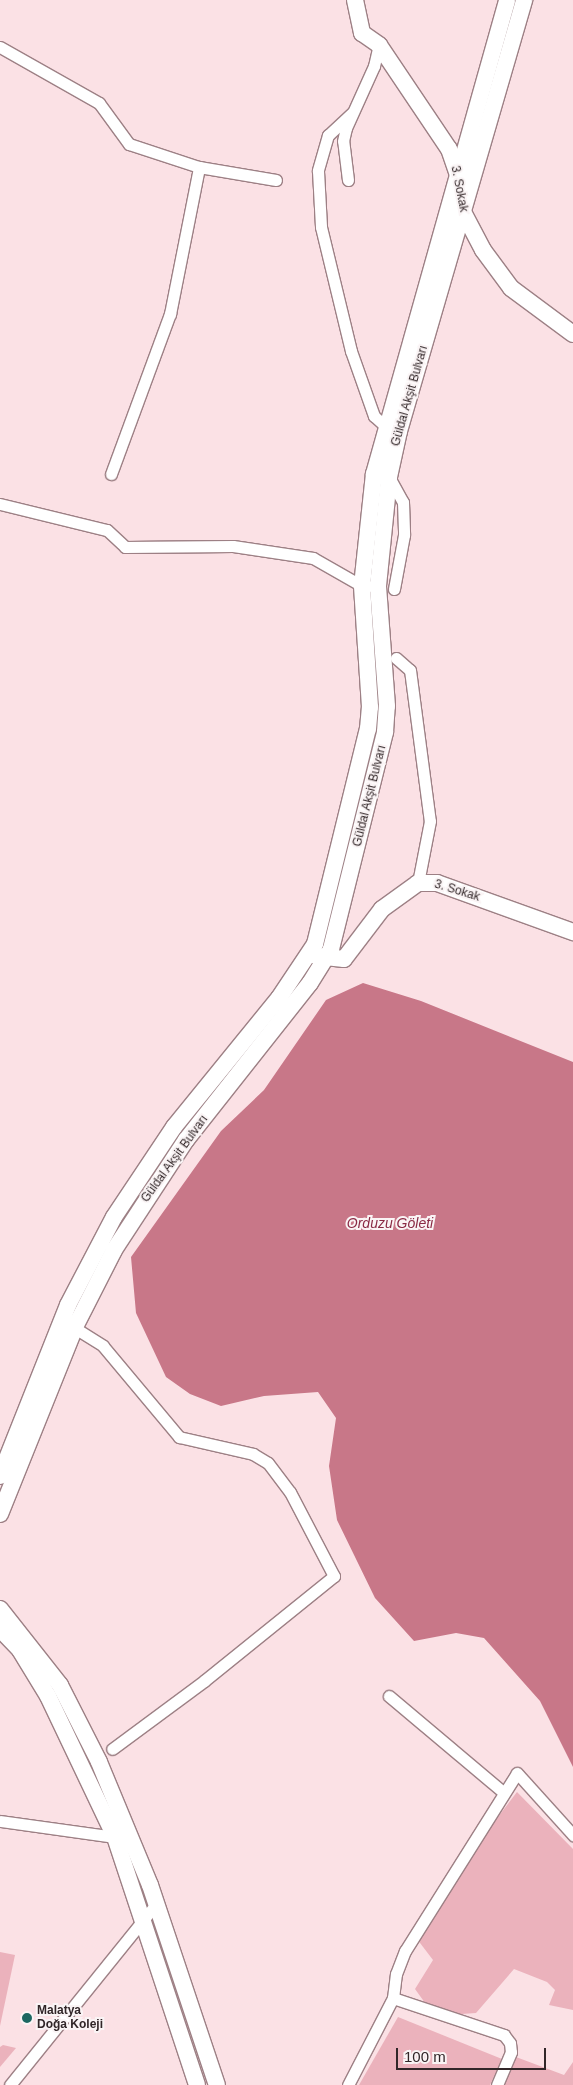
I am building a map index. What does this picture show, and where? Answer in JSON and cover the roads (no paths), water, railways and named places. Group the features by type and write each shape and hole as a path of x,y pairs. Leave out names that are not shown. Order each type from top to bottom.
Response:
{"main road":[{"name":"3. Sokak","path":"355,0 362,33 379,45 448,148 458,172 462,214 511,288 573,334"},
{"name":"Güldal Akşit Bulvarı","path":"0,1476 68,1325 149,1193 310,983 331,949 385,732 387,706 370,494 385,426 507,0"},
{"name":"Güldal Akşit Bulvarı","path":"0,1514 96,1249 157,1151 202,1089 279,998 309,955 322,918 368,729 388,477 399,431 524,0"},
{"name":"3. Sokak","path":"309,955 344,959 382,910 418,883 437,883 573,932"},
{"path":"0,1609 60,1685 129,1830 217,2085"},
{"path":"0,1629 20,1650 48,1696 115,1838 197,2085"}],"street":[{"path":"348,180 344,141 352,113 374,66 379,45"},
{"path":"0,47 99,103 129,144 200,167 276,180"},
{"path":"352,113 328,135 318,171 321,227 351,351 374,416 385,426"},
{"path":"111,474 170,314 200,167"},
{"path":"0,504 107,530 125,547 233,546 313,558 378,587 404,535 403,502 388,477"},
{"path":"396,658 410,670 430,821 418,883"},
{"path":"68,1325 103,1346 179,1437 253,1454 268,1463 290,1492 334,1576 204,1681 112,1749"},
{"path":"389,1696 504,1793"},
{"path":"348,2085 393,1998 398,1965 408,1945 516,1773 573,1835"},
{"path":"0,1821 115,1838"},
{"path":"10,2085 156,1904"},
{"path":"393,1998 504,2035 510,2043 511,2052 496,2085"}],"water":[{"name":"Orduzu Göleti","path":"363,983 421,1001 573,1062 573,1767 540,1701 484,1638 456,1633 414,1641 375,1598 337,1520 329,1466 336,1418 318,1392 264,1396 221,1406 190,1394 166,1377 136,1313 131,1257 221,1131 264,1090 326,1000"}],"place":[{"name":"Malatya Doğa Koleji","path":"27,2018"}]}
